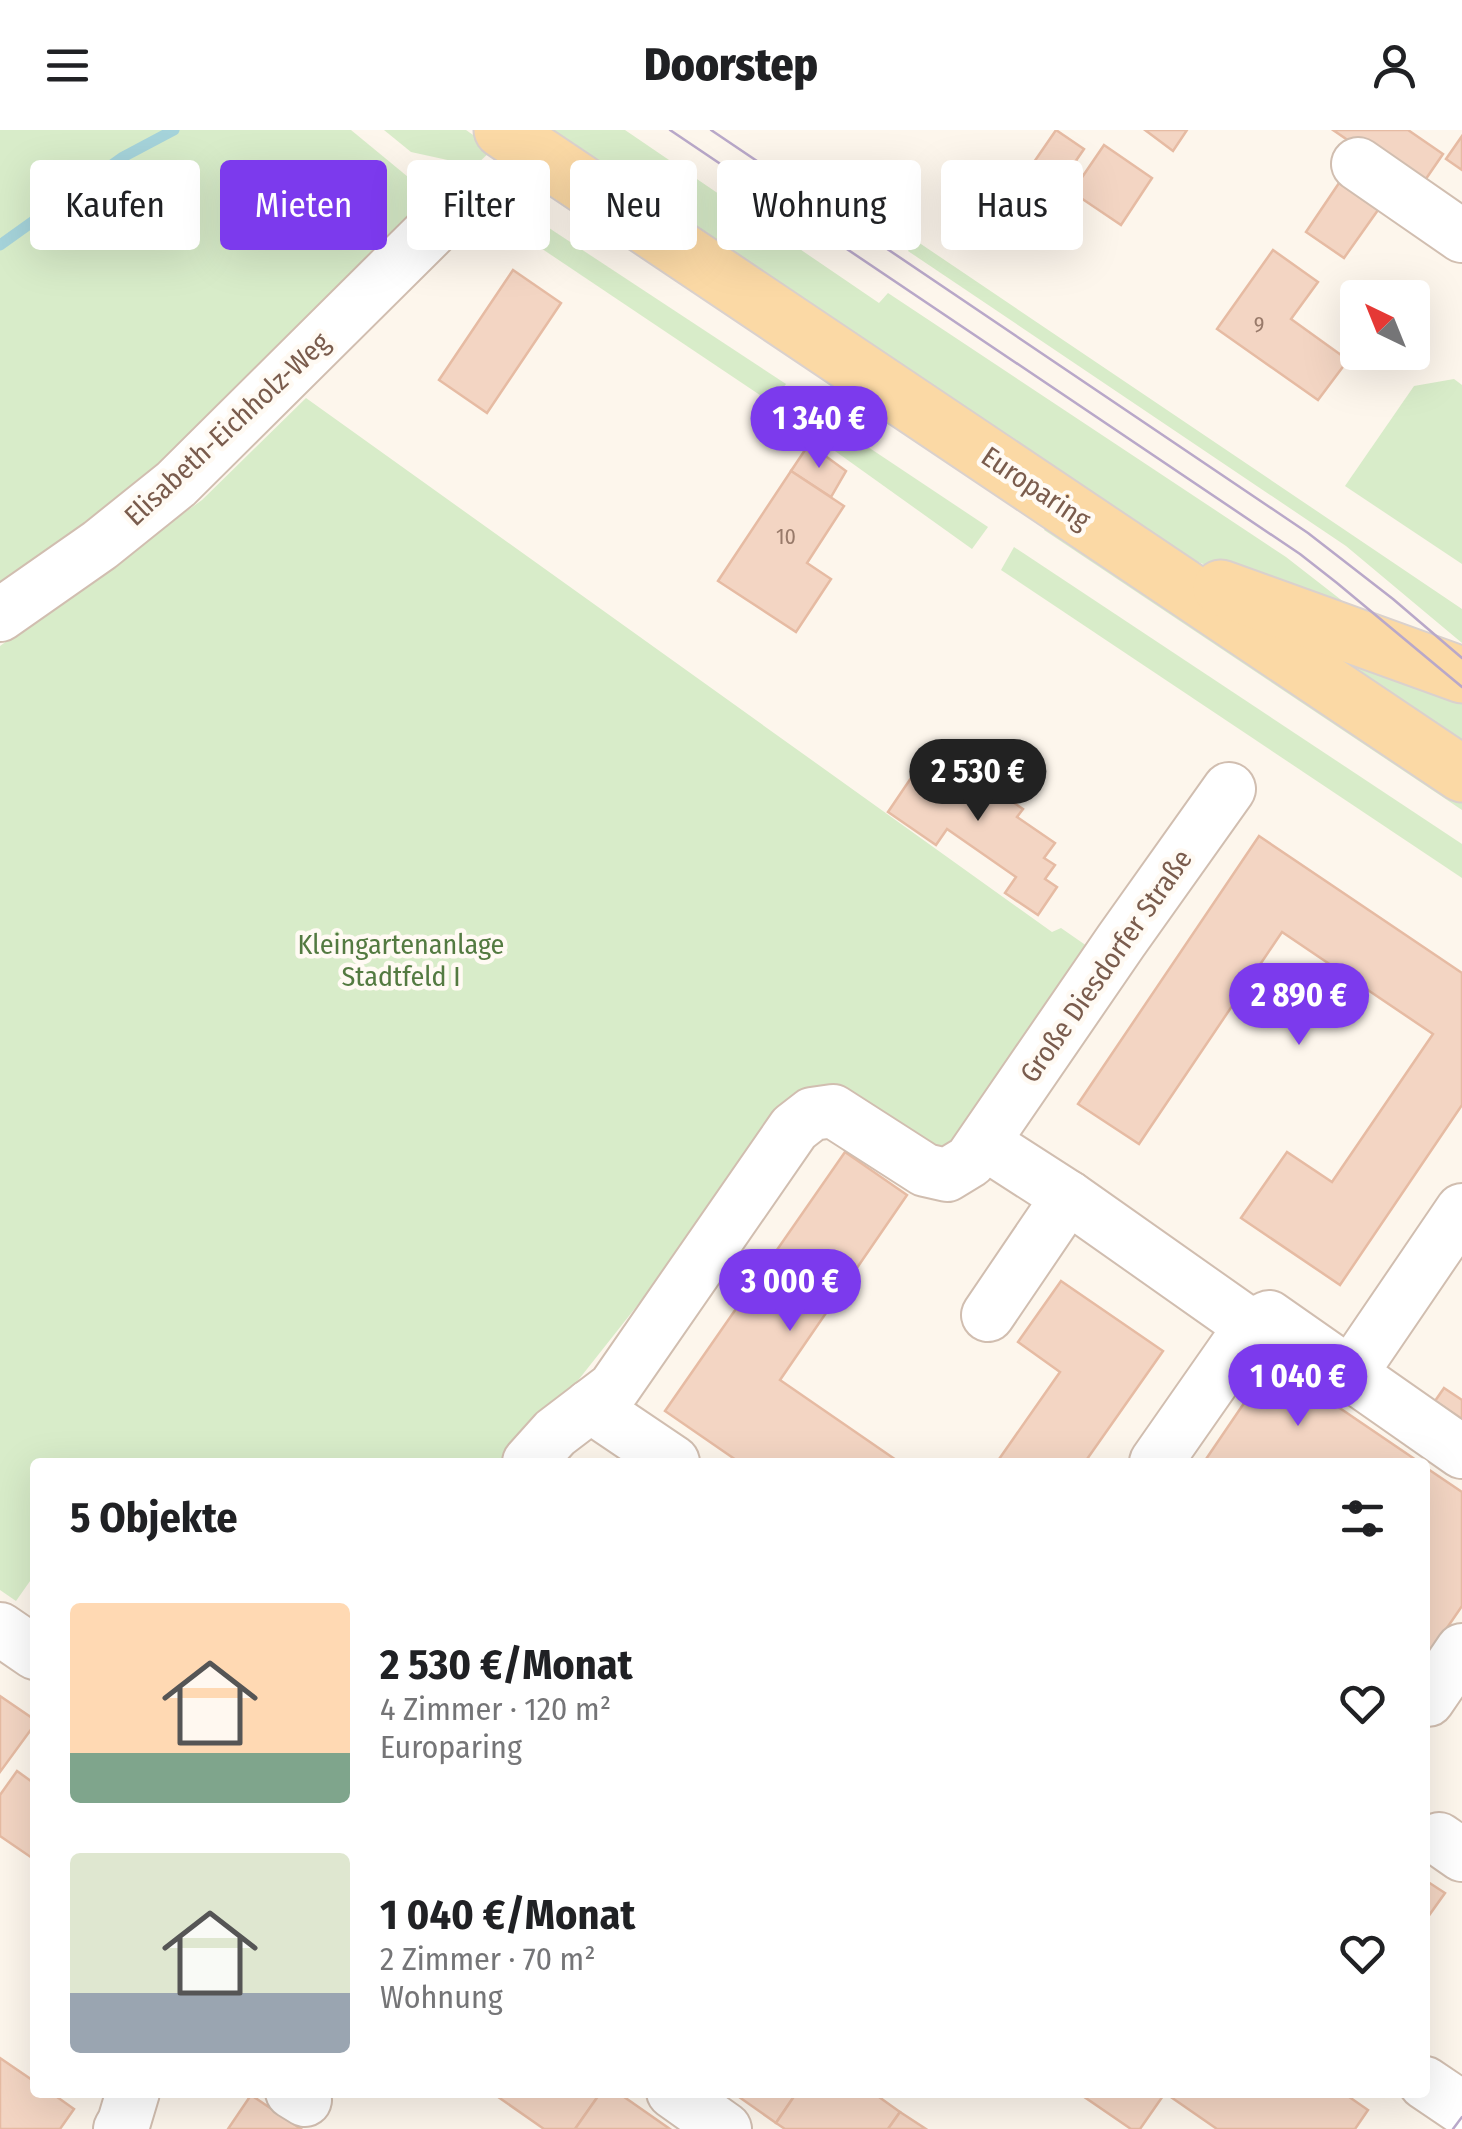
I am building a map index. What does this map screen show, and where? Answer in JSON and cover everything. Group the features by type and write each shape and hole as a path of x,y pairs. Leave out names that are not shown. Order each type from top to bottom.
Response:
{"main road":[{"name":"Europaring","path":"502,130 1462,774"},
{"name":"Europaring","path":"1122,546 1205,582 1462,676"}],"street":[{"path":"1358,164 1462,236"},
{"name":"Elisabeth-Eichholz-Weg","path":"0,615 100,546 176,484 412,250"},
{"name":"Große Diesdorfer Straße","path":"558,1434 614,1388 794,1128 812,1114 832,1112 926,1170 948,1175 970,1161 1229,789"},
{"path":"984,1143 1251,1326"},
{"path":"988,1315 1068,1197"},
{"path":"1351,1373 1462,1210"},
{"path":"1159,1458 1251,1326 1269,1317 1462,1452"},
{"path":"558,1434 656,1458"},
{"path":"0,1629 30,1650"},
{"path":"1438,1708 1462,1650"},
{"path":"1430,2086 1462,2108"},
{"path":"120,2129 132,2098"},
{"path":"681,2098 725,2129"}],"green space":[{"path":"0,130 351,130 407,176 407,230 224,420 0,601"},
{"path":"384,130 466,130 493,149 481,160 448,160 411,152"},
{"path":"548,130 625,130 669,160 593,160"},
{"path":"697,179 717,193 717,244 697,230"},
{"path":"550,229 570,242 570,250 582,250 786,384 772,403 544,250 550,250"},
{"path":"921,244 1462,609 1462,643 1346,546 908,251 921,250"},
{"path":"727,250 801,250 879,303 888,293 1286,557 1358,613 1220,571 1179,554"},
{"path":"1454,379 1462,385 1462,564 1345,486 1414,386"},
{"name":"Kleingartenanlage Stadtfeld I","path":"306,398 1052,932 1061,928 1097,953 961,1143 938,1154 835,1085 795,1106 513,1458 30,1458 30,1581 16,1601 0,1590 0,646 202,500"},
{"path":"817,413 988,527 972,549 807,431"},
{"path":"1050,521 1462,798 1462,810 1044,530"},
{"path":"1014,547 1462,844 1462,878 1001,570"},
{"path":"1315,645 1444,688 1462,704 1462,745"}],"building":[{"path":"1056,130 1084,149 1076,160 1035,160"},
{"path":"1145,130 1187,130 1173,151"},
{"path":"1333,130 1408,130 1443,154 1419,189"},
{"path":"1462,136 1462,170 1446,159"},
{"path":"1104,145 1152,178 1121,225 1083,199 1083,176"},
{"path":"1339,183 1378,210 1344,258 1306,232"},
{"path":"1273,250 1318,282 1291,319 1340,354 1340,370 1318,400 1217,329"},
{"path":"513,270 561,303 487,413 439,380"},
{"path":"809,444 846,471 831,497 791,471"},
{"path":"791,471 844,506 807,563 831,579 796,632 718,581"},
{"path":"932,747 1023,809 1017,817 1055,843 1044,858 1055,865 1045,879 1057,887 1038,915 1005,893 1016,877 947,829 936,845 888,812"},
{"path":"1259,836 1462,973 1462,1105 1340,1285 1241,1218 1287,1152 1332,1182 1433,1034 1282,932 1139,1144 1078,1104"},
{"path":"845,1152 907,1195 780,1380 893,1458 733,1458 665,1411"},
{"path":"1061,1281 1163,1351 1088,1458 1000,1458 1060,1372 1018,1342"},
{"path":"1272,1362 1413,1458 1207,1458"},
{"path":"1444,1388 1462,1400 1462,1419 1435,1401"},
{"path":"1430,1470 1462,1492 1462,1606 1430,1653"},
{"path":"0,1696 30,1717 30,1731 0,1772"},
{"path":"17,1771 30,1780 30,1857 0,1836 0,1795"},
{"path":"1430,1883 1445,1893 1430,1914"},
{"path":"0,2058 30,2079 30,2098 58,2098 74,2109 60,2129 0,2129"},
{"path":"249,2098 255,2098 301,2129 228,2129"},
{"path":"500,2098 597,2098 575,2129 544,2129"},
{"path":"597,2098 626,2098 670,2129 575,2129"},
{"path":"741,2098 793,2098 776,2123"},
{"path":"793,2098 880,2098 900,2112 888,2129 785,2129 776,2123"},
{"path":"1086,2098 1162,2098 1140,2129 1131,2129"},
{"path":"1172,2098 1351,2098 1368,2110 1355,2129 1217,2129"},
{"path":"900,2112 926,2129 888,2129"}],"waterway":[{"path":"0,245 123,157 174,130"}],"tram line":[{"path":"670,130 1300,554 1462,687"},
{"path":"711,130 1308,533 1462,658"},
{"path":"1453,2129 1462,2117"}]}
